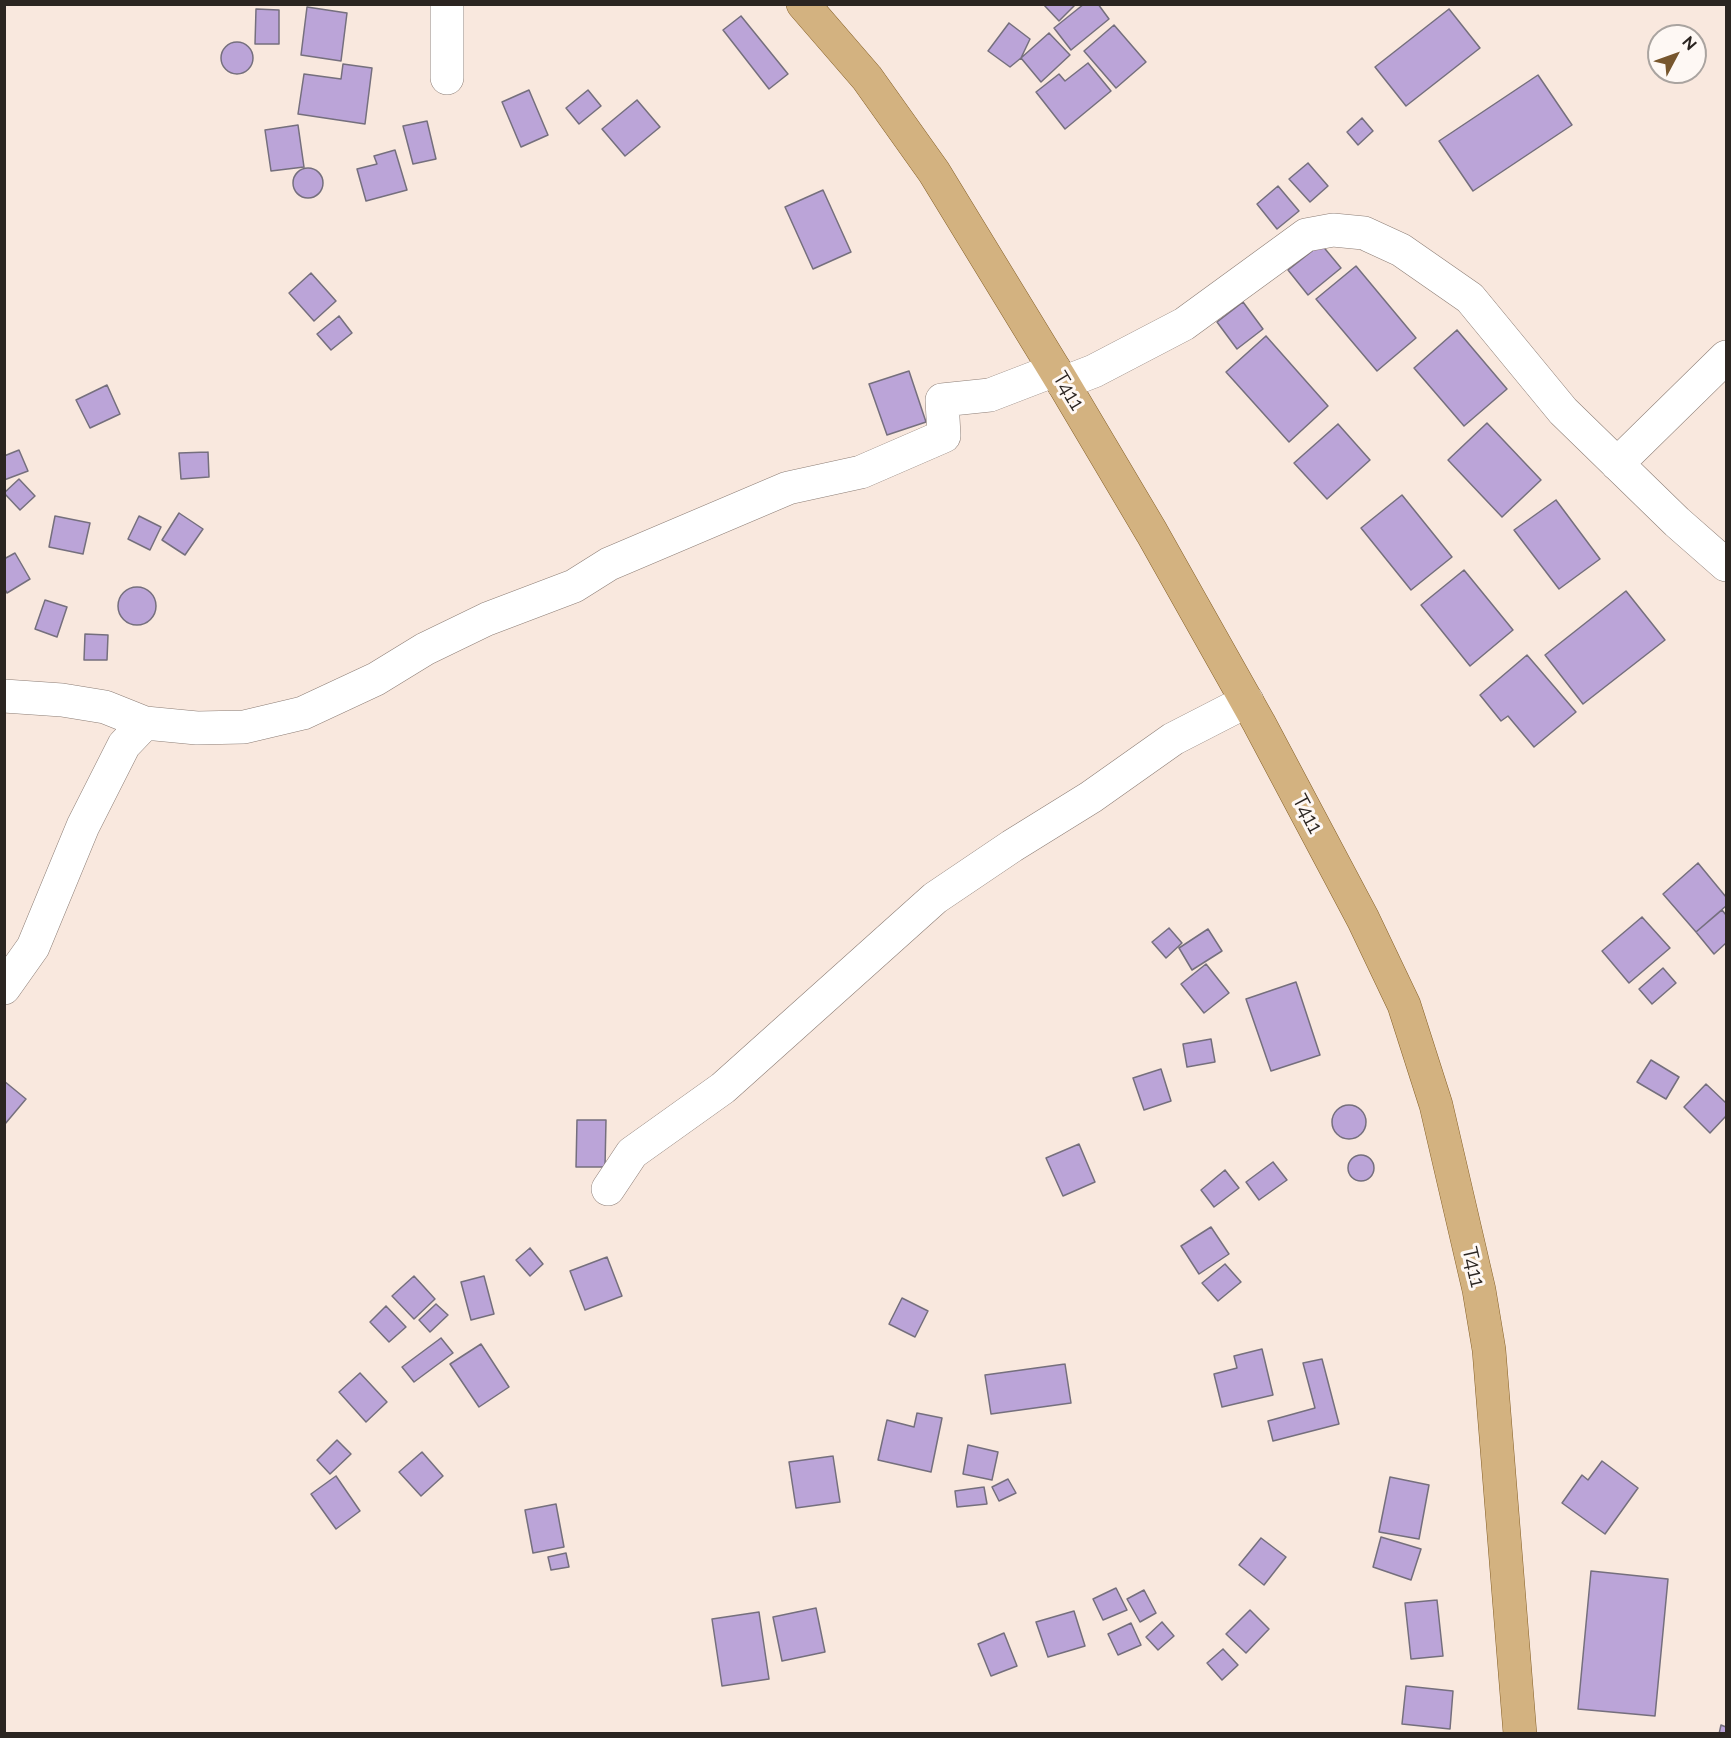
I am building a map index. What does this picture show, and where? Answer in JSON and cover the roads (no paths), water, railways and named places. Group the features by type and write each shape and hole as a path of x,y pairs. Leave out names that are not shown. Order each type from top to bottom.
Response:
{"main road":[{"name":"T411","path":"803,4 867,78 934,172 1059,377 1152,533 1247,701 1400,993 1436,1105 1479,1290 1489,1350 1520,1734"}],"street":[{"path":"447,4 447,78"},
{"path":"4,696 62,700 105,707 145,723 197,728 244,727 303,713 376,679 425,649 487,619 574,586 609,564 788,488 861,472 944,436 942,400 990,395 1059,377 1094,371 1184,324 1306,235 1333,230 1364,233 1401,250 1470,298 1563,411 1677,522 1726,565"},
{"path":"1617,464 1726,357"},
{"path":"608,1190 632,1152 723,1088 935,898 1091,797 1173,739 1247,701"},
{"path":"4,988 33,947 83,826 124,746 145,723"}]}
